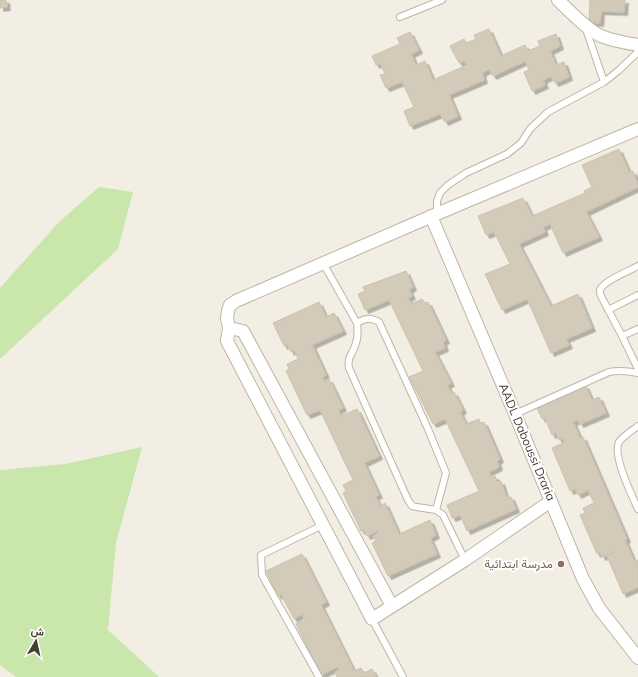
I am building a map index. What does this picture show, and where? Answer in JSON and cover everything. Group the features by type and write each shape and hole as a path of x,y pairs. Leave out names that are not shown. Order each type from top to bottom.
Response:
{"street":[{"path":"558,0 584,24 601,35 621,42 638,45"},
{"path":"551,501 465,560 372,619 227,341 229,328 227,318 228,311 230,305 236,301 638,129"},
{"name":"AADL Daboussi Draria","path":"435,215 515,414 588,589 599,608 633,645 638,658"},
{"path":"229,328 243,331 392,606"}],"lane":[{"path":"400,17 442,0"},
{"path":"584,24 604,82"},
{"path":"435,215 440,193 448,185 466,174 507,154 521,143 530,130 548,112 604,82 638,52"},
{"path":"323,263 357,323 358,333 355,347 348,362 349,368 408,500 412,506 436,510 443,515 465,560"},
{"path":"638,266 606,283 601,288 600,292 638,369"},
{"path":"608,310 638,295"},
{"path":"357,323 365,318 375,319 379,322 428,429 446,473 436,510"},
{"path":"622,336 638,329"},
{"path":"515,414 609,372 619,370 638,373"},
{"path":"638,426 619,442 617,451 630,491 638,509"},
{"path":"319,677 262,575 261,555 323,525"},
{"path":"372,619 403,677"}],"green space":[{"path":"99,187 133,192 118,249 0,359 0,288 59,222"},
{"path":"142,447 116,543 108,630 159,677 16,677 0,665 0,470 65,464"}],"building":[{"path":"0,0 6,0 7,7 0,8"},
{"path":"590,0 625,0 624,12 601,11 600,23 589,22"},
{"path":"489,29 501,56 525,45 528,51 540,46 538,41 556,34 560,46 550,51 556,65 564,62 569,77 555,83 551,76 543,80 545,85 532,91 524,72 529,70 525,61 493,76 489,69 482,73 484,80 449,95 458,116 445,122 440,114 410,126 404,111 414,107 402,82 386,88 380,75 385,74 380,63 376,65 372,56 400,44 397,38 410,32 419,50 411,54 416,65 425,61 433,80 467,65 464,61 459,63 450,46 464,39 466,43 476,39 474,35"},
{"path":"619,149 629,172 633,171 638,187 586,212 599,237 563,253 550,224 543,227 545,232 519,244 551,306 578,294 592,328 566,339 569,345 551,353 527,299 502,310 485,274 510,264 494,232 486,235 478,216 523,198 532,216 585,193 584,191 592,187 582,165"},
{"path":"406,271 413,287 409,290 412,296 408,298 411,304 422,299 425,303 428,302 446,340 443,342 445,348 435,352 451,383 447,385 451,393 454,392 463,410 460,412 466,424 479,419 480,423 484,422 500,459 497,461 499,467 489,472 491,476 495,476 497,482 501,481 506,497 511,497 516,509 467,531 460,515 452,518 447,505 479,491 445,419 433,424 409,377 423,371 389,300 365,310 358,294 365,291 363,287"},
{"path":"319,302 326,317 334,313 343,331 312,345 326,375 322,377 324,381 329,379 343,408 338,410 341,416 357,409 379,456 364,463 379,495 375,496 380,506 385,503 399,534 430,520 436,535 430,538 437,554 388,576 372,543 376,541 373,536 378,533 377,531 367,536 364,530 361,531 343,493 346,491 343,485 353,480 320,410 307,415 286,371 289,369 287,364 298,359 294,350 291,352 287,344 284,346 273,323"},
{"path":"585,385 592,400 599,397 606,413 580,424 578,420 573,422 580,438 583,437 627,539 625,540 634,561 638,560 638,587 623,594 607,556 615,552 602,557 600,552 597,554 580,515 585,513 583,508 594,503 588,490 578,495 575,489 570,491 552,448 565,442 563,438 559,440 556,433 552,435 545,418 542,419 536,406"},
{"path":"302,554 326,602 321,605 354,671 361,668 364,673 372,669 376,677 337,677 335,672 339,670 337,667 321,675 296,624 305,620 302,614 294,619 281,594 278,596 266,571"}],"place":[{"name":"مدرسة ابتدائية","path":"561,564"}]}
